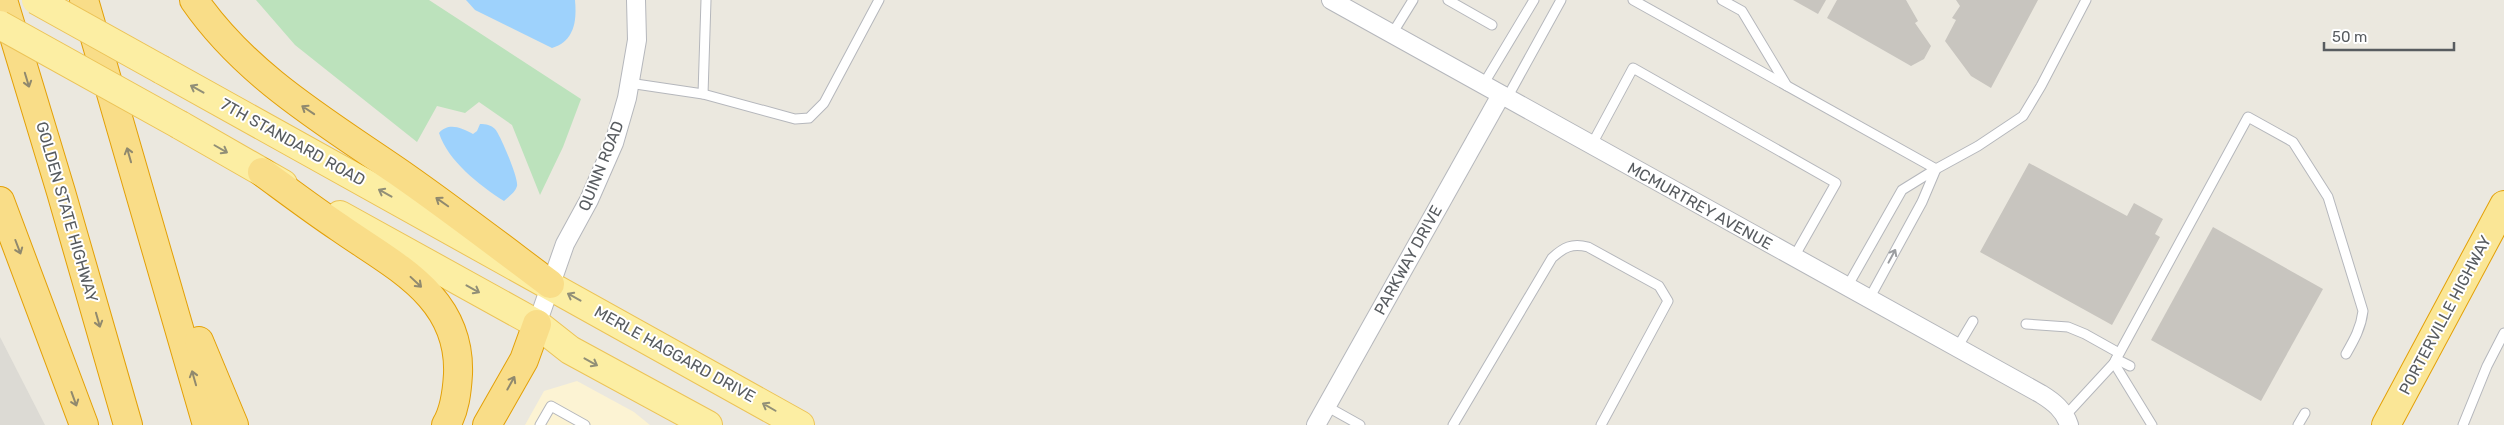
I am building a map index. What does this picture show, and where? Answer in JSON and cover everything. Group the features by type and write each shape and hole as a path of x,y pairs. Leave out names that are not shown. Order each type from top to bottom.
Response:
{"highway":[{"name":"GOLDEN STATE HIGHWAY","path":"3,0 62,192 128,425"},
{"path":"84,0 207,425"},
{"path":"194,0 235,50 285,94 447,206 550,284"},
{"path":"262,172 339,228 406,272 434,298 451,330 458,360 457,392 446,425"},
{"path":"140,192 234,425"},
{"path":"0,201 84,425"},
{"name":"PORTERVILLE HIGHWAY","path":"2386,425 2504,205"},
{"path":"487,425 524,360 537,324"}],"main road":[{"name":"7TH STANDARD ROAD","path":"36,0 550,284"},
{"path":"0,25 537,324 570,350 708,425"},
{"name":"MERLE HAGGARD DRIVE","path":"550,284 800,425"}],"street":[{"name":"QUINN ROAD","path":"537,324 564,244 589,200 614,143 629,83 637,40 636,0"},
{"name":"MCMURTREY AVENUE","path":"1331,0 1591,146 2041,394 2054,402 2068,420"},
{"name":"PARKWAY DRIVE","path":"1316,425 1504,97"}],"lane":[{"path":"703,94 706,0"},
{"path":"629,83 703,94 795,119 809,118 824,103 879,0"},
{"path":"1392,34 1413,0"},
{"path":"1448,0 1492,25"},
{"path":"1484,86 1534,0"},
{"path":"1504,97 1561,0"},
{"path":"1633,0 1936,169"},
{"path":"1722,0 1742,11 1787,86"},
{"path":"1847,287 1902,190 1978,146 2022,116 2042,86 2086,0"},
{"path":"1591,146 1633,68 1836,183 1794,257"},
{"path":"2068,420 2117,358 2248,117 2293,142 2328,197 2362,311 2362,322 2346,354"},
{"path":"1869,299 1922,202 1936,169"},
{"path":"1452,425 1552,258 1564,247 1576,244 1588,247 1659,286 1668,301 1601,425"},
{"path":"1957,348 1973,321"},
{"path":"2026,324 2068,327 2085,334 2130,366"},
{"path":"2463,425 2483,374 2504,333"},
{"path":"2117,358 2152,425"},
{"path":"540,425 551,406 585,425"},
{"path":"1326,406 1360,425"},
{"path":"2298,425 2305,413"}],"shaded area":[{"path":"0,337 45,425 0,425"},
{"path":"577,381 634,412 650,425 525,425 544,391"}],"green space":[{"path":"256,0 429,0 581,99 563,147 540,195 512,125 479,102 465,113 437,106 417,142 295,45"}],"water":[{"path":"466,0 575,0 574,23 565,41 552,48 475,10"},
{"path":"480,124 488,125 495,129 505,147 515,175 517,186 513,193 504,201 475,180 457,163 443,143 439,133 447,128 455,127 473,134 477,131"}],"building":[{"path":"1793,0 1826,0 1818,14"},
{"path":"1837,0 1906,0 1918,21 1915,23 1931,46 1924,59 1911,66 1827,18"},
{"path":"1956,0 2038,0 1991,88 1971,76 1945,41 1956,20 1952,18 1960,6"},
{"path":"2029,163 2127,216 2134,203 2163,219 2155,234 2160,237 2112,325 1980,252"},
{"path":"2213,227 2323,289 2261,401 2151,340"}]}
